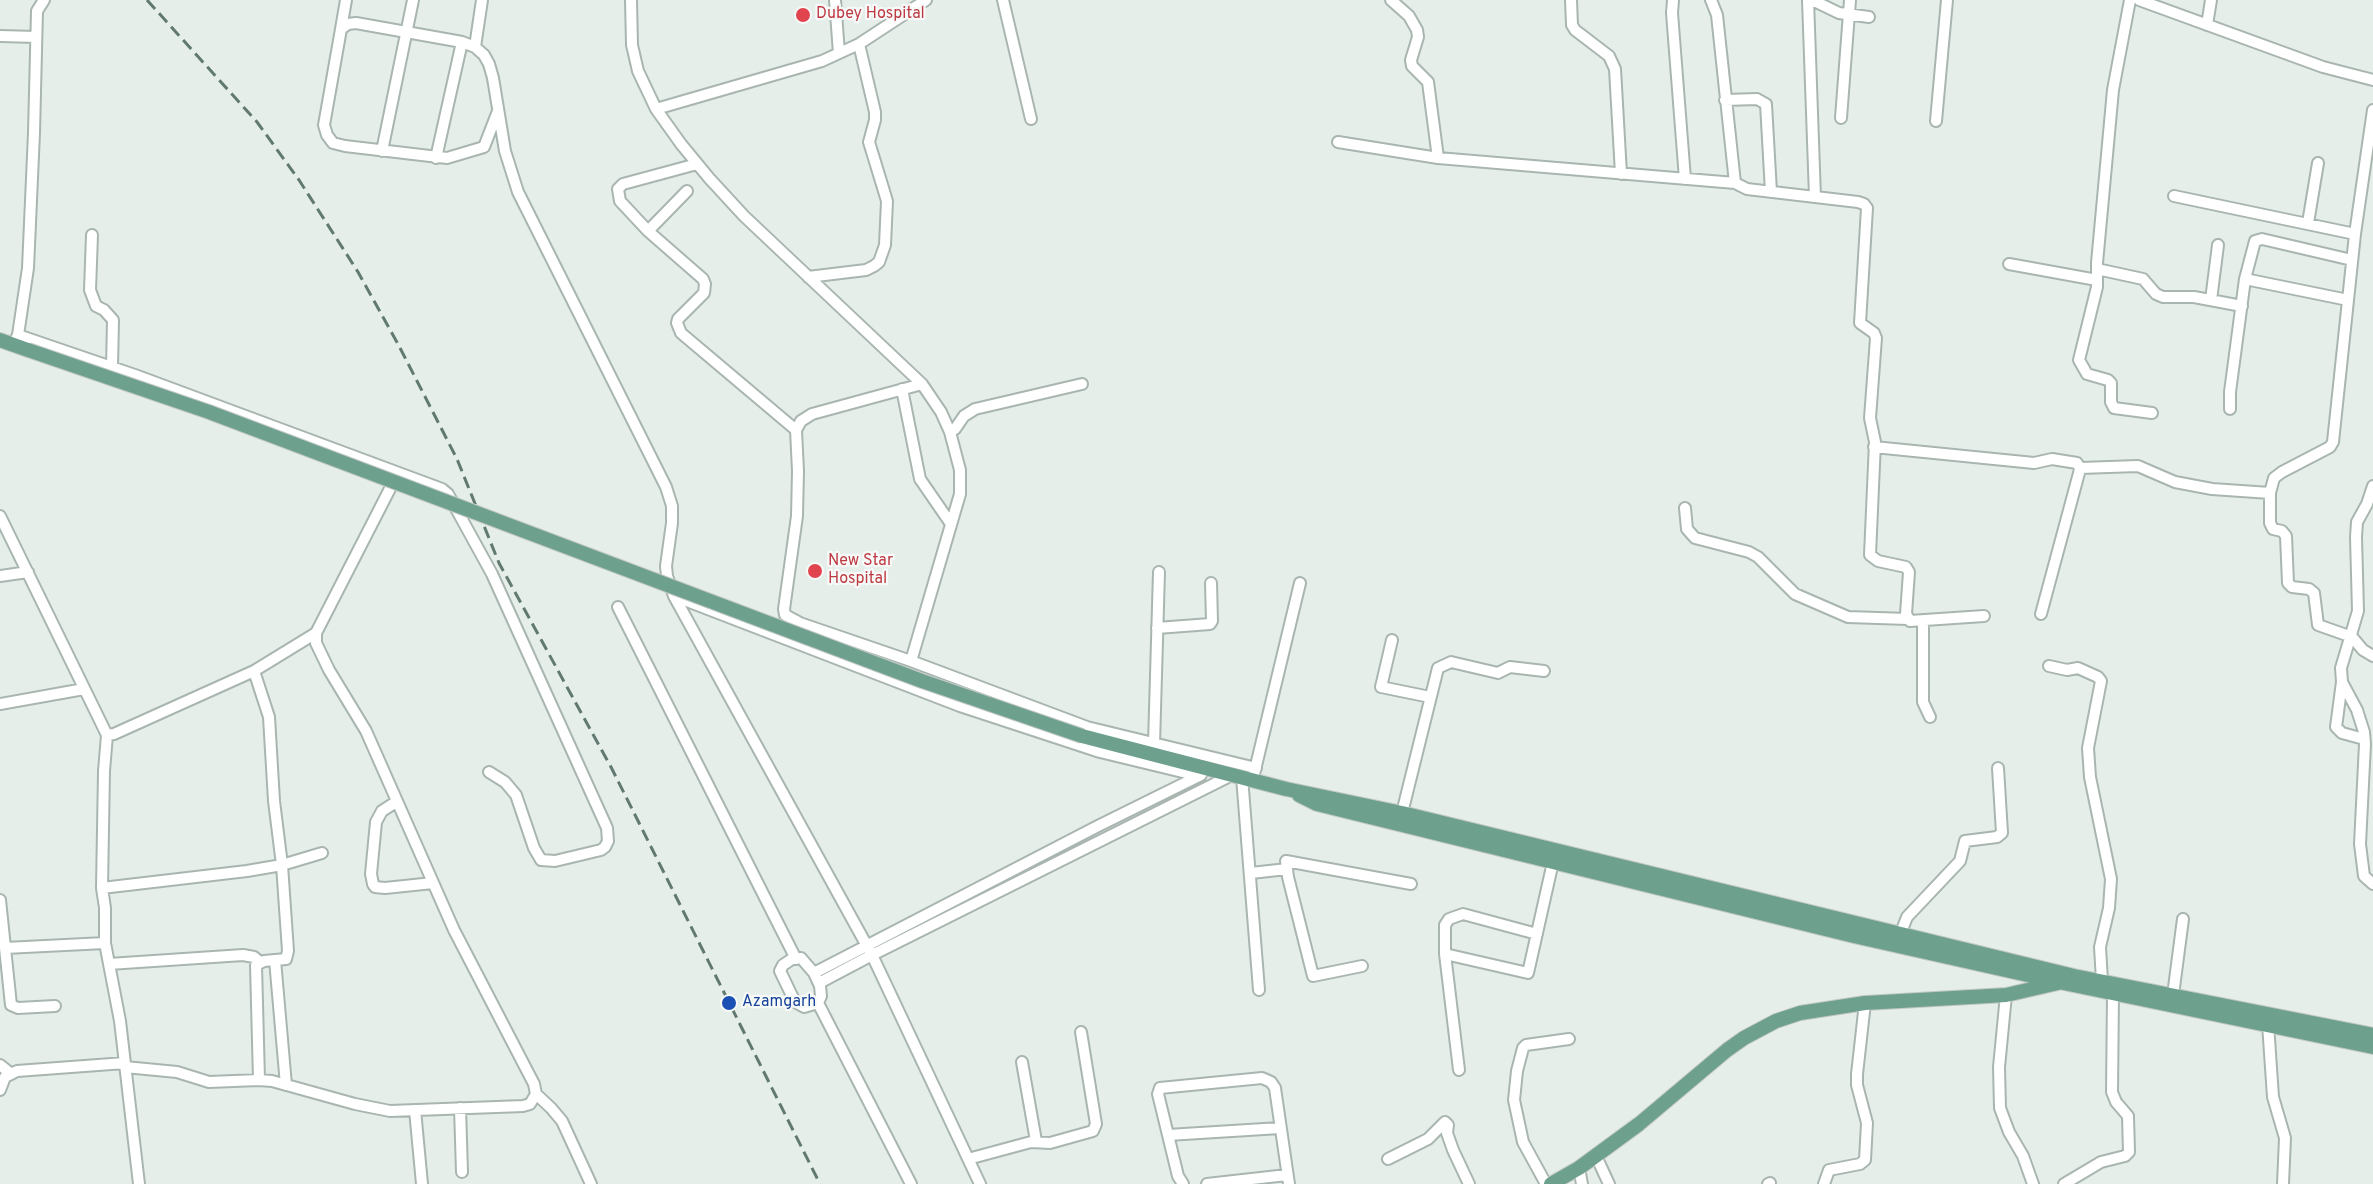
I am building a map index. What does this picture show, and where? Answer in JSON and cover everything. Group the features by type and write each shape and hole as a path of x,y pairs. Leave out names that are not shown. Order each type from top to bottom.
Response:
{"main road":[{"path":"10,340 28,350 209,412 922,681 1082,736 1205,773 1245,775 1286,789 1317,804 1553,862 1898,940 2373,1035"},
{"path":"1286,789 1402,813 2059,982 2373,1047"},
{"path":"1551,1184 1596,1156 1727,1050 1761,1028 1800,1013 1865,1003 2006,995 2074,976"}],"street":[{"path":"346,0 324,125 327,135 333,142 345,146 436,158 458,156 484,147 498,111"},
{"path":"382,151 413,0"},
{"path":"475,47 482,0"},
{"path":"631,0 632,45 638,71 656,109 697,164 744,216 922,384 941,412 950,432 961,482 951,525 911,661"},
{"path":"835,0 839,53"},
{"path":"656,109 799,68 839,53 859,44 926,0"},
{"path":"1003,0 1030,118"},
{"path":"1391,0 1409,16 1418,30 1411,60 1412,66 1428,82 1438,158"},
{"path":"1571,0 1572,25 1575,30 1609,56 1615,69 1621,174"},
{"path":"1673,0 1685,179"},
{"path":"1711,0 1717,15 1735,183"},
{"path":"1815,197 1810,0 1848,16 1869,17"},
{"path":"1841,118 1850,0"},
{"path":"1936,121 1947,0"},
{"path":"2130,0 2114,90 2097,274 2080,365 2087,374 2109,381 2111,402 2114,408 2152,413"},
{"path":"2139,0 2323,67 2373,80"},
{"path":"2207,25 2211,0"},
{"path":"41,1 37,11 28,268 10,340 112,367 442,489 452,498 492,574 607,828 608,841 605,846 601,850 555,861 541,860 534,848 516,795 505,782 489,772"},
{"path":"341,29 348,24 356,23 462,42 475,47 484,55 489,64 506,158 518,192 666,487 672,506 666,566 674,596 869,950 980,1184"},
{"path":"0,36 36,37"},
{"path":"436,158 462,42"},
{"path":"808,277 866,270 879,262 885,245 887,201 869,142 875,112 859,44"},
{"path":"1725,100 1757,99 1766,104 1771,192"},
{"path":"2373,110 2372,132 2355,234 2333,442 2330,447 2277,475 2271,485 2270,494 2270,526 2276,531 2282,531 2286,536 2288,583 2314,593 2318,625 2352,637 2363,650 2373,656"},
{"path":"1338,142 1438,158 1735,183 1747,189 1864,204 1867,208 1860,323 1874,333 1876,338 1870,417 1875,436 1870,555 1878,561 1906,567 1909,572 1908,619"},
{"path":"2308,223 2318,163"},
{"path":"697,164 623,184 618,189 620,201 624,208 705,284 704,293 678,319 678,328 681,333 796,430"},
{"path":"648,231 687,191"},
{"path":"2174,196 2355,234"},
{"path":"92,235 90,290 96,306 104,310 113,320 112,367"},
{"path":"2230,410 2230,392 2245,279 2254,244 2259,239 2352,260"},
{"path":"2211,300 2218,244"},
{"path":"2009,264 2142,279 2156,294 2163,297 2194,297 2242,306"},
{"path":"2245,279 2348,300"},
{"path":"922,384 812,414 801,421 796,430 797,516 784,609 786,615 800,623 911,661 1088,727 1154,744 1245,775"},
{"path":"950,432 964,416 975,409 1082,384"},
{"path":"902,389 920,479 951,525"},
{"path":"1874,447 2034,463 2052,459 2077,463 2080,468 2041,614"},
{"path":"2080,468 2131,465 2144,467 2175,482 2212,489 2270,494"},
{"path":"398,473 316,633 316,643 348,704 366,731 454,930 534,1084 536,1095 562,1120 591,1184"},
{"path":"2364,739 2342,733 2336,727 2342,663 2352,637 2358,611 2355,537 2357,522 2367,504 2373,486"},
{"path":"1685,508 1687,529 1695,538 1743,550 1758,557 1795,594 1848,617 1908,619 1914,622 1984,616"},
{"path":"0,516 107,735 104,771 102,888 105,908 105,942 120,1021 139,1184"},
{"path":"0,576 28,572"},
{"path":"1154,744 1159,572"},
{"path":"1157,628 1210,624 1212,621 1211,583"},
{"path":"1259,990 1245,775 1299,584"},
{"path":"674,596 960,706 1100,752 1205,773"},
{"path":"618,607 796,958"},
{"path":"1923,621 1923,702 1930,717"},
{"path":"107,735 114,734 254,671 316,633"},
{"path":"1392,640 1381,687 1430,698"},
{"path":"1402,813 1438,668 1446,663 1498,673 1510,667 1544,671"},
{"path":"2049,666 2067,670 2078,668 2098,677 2101,681 2088,748 2091,777 2111,879 2109,908 2100,947 2102,981"},
{"path":"109,964 243,955 254,957 260,962 286,959 288,955 269,717 254,671"},
{"path":"2342,682 2357,710 2364,739 2360,844 2364,876 2373,884"},
{"path":"0,704 84,688"},
{"path":"1898,940 1912,911 1960,861 1965,841 1997,837 2002,833 1998,768"},
{"path":"819,983 869,950 1205,773"},
{"path":"814,973 869,950 1245,775"},
{"path":"396,802 382,811 376,822 371,874 373,884 375,887 385,888 433,883"},
{"path":"102,888 247,871 282,865 322,853"},
{"path":"1362,966 1313,976 1286,861 1411,884"},
{"path":"1445,954 1528,973 1553,862"},
{"path":"1251,873 1287,869"},
{"path":"0,900 5,948 5,994 11,1005 18,1008 55,1006"},
{"path":"1459,1070 1445,954 1445,925 1449,919 1459,915 1537,934"},
{"path":"2173,995 2182,919"},
{"path":"5,948 105,942"},
{"path":"796,958 801,958 808,964 819,983 821,996 818,1003 804,1007 795,1002 780,971 783,965 796,958"},
{"path":"275,960 286,1085"},
{"path":"259,1080 256,968 260,962"},
{"path":"2064,1184 2101,1162 2125,1156 2129,1152 2128,1116 2116,1102 2112,1092 2113,994"},
{"path":"2006,995 1999,1067 2000,1108 2009,1132 2023,1156 2033,1184"},
{"path":"818,1003 911,1184"},
{"path":"1824,1184 1828,1170 1860,1164 1865,1160 1867,1123 1857,1085 1857,1074 1865,1003"},
{"path":"2268,1024 2273,1097 2284,1138 2283,1184"},
{"path":"968,1159 1036,1141 1059,1141 1090,1133 1095,1129 1081,1032"},
{"path":"1546,1184 1523,1142 1514,1100 1517,1071 1523,1048 1526,1045 1569,1039"},
{"path":"1022,1062 1036,1141"},
{"path":"0,1065 10,1074"},
{"path":"0,1090 5,1077 26,1069 125,1065 177,1072 209,1082 259,1080 380,1110 523,1106 530,1104 536,1095"},
{"path":"1183,1184 1178,1176 1158,1094 1160,1088 1262,1078 1271,1082 1275,1088 1288,1180 1207,1184"},
{"path":"460,1108 462,1172"},
{"path":"415,1110 422,1184"},
{"path":"1388,1159 1428,1139 1445,1122 1448,1125 1453,1150 1469,1184"},
{"path":"1168,1134 1280,1128"},
{"path":"1596,1156 1609,1184"},
{"path":"1578,1168 1582,1184"}],"railway":[{"path":"147,0 257,122 299,180 358,272 457,459 499,563 612,769 820,1184"}],"place":[{"name":"Dubey Hospital","path":"803,15"},
{"name":"New Star Hospital","path":"815,571"},
{"name":"Azamgarh","path":"729,1003"}]}
